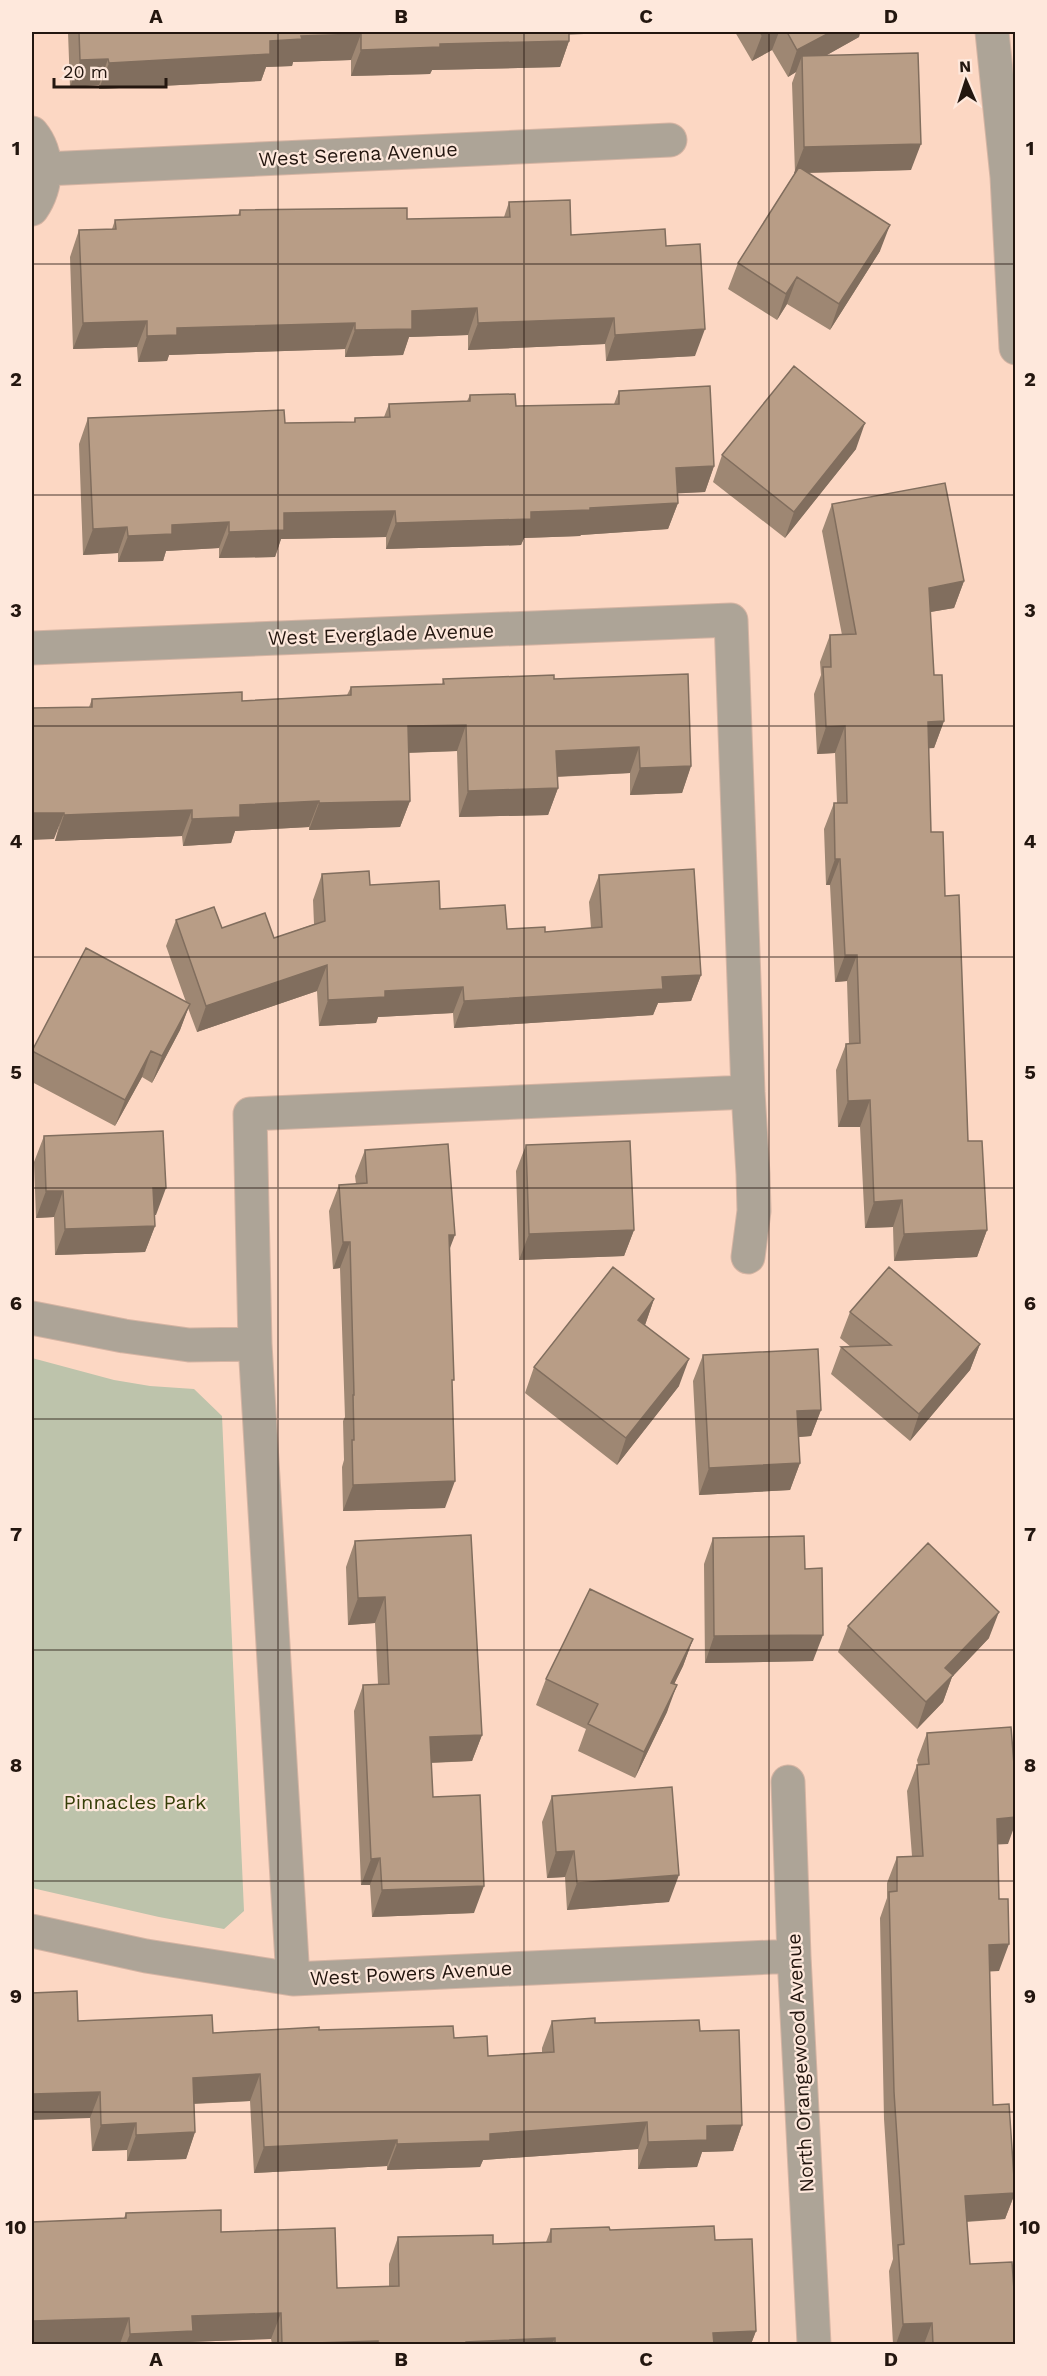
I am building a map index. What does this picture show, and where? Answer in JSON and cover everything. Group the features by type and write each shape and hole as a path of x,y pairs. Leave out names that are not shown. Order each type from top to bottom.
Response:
{"street":[{"path":"992,32 1008,98 1007,177 1016,348"},
{"path":"32,133 42,153 45,169 42,190 32,209"},
{"name":"West Serena Avenue","path":"45,169 670,140"},
{"name":"West Everglade Avenue","path":"32,648 731,620 748,1092"},
{"path":"293,1979 255,1344 250,1114 748,1092 754,1211 748,1257"},
{"path":"32,1318 124,1336 189,1345 255,1344"},
{"name":"North Orangewood Avenue","path":"788,1782 794,1956 814,2344"},
{"name":"West Powers Avenue","path":"32,1931 146,1956 293,1979 794,1956"}],"green space":[{"name":"Pinnacles Park","path":"32,1358 114,1380 150,1386 194,1389 222,1416 244,1911 224,1929 159,1917 32,1888"}],"building":[{"path":"79,32 569,32 569,41 440,44 440,47 361,50 361,34 301,36 302,39 270,41 270,54 109,63 108,59 80,60"},
{"path":"787,32 831,32 797,50"},
{"path":"918,53 921,144 804,147 802,56"},
{"path":"799,167 890,225 839,304 797,277 786,294 738,263"},
{"path":"570,200 571,235 665,229 666,246 700,244 705,329 615,335 614,318 478,323 477,308 412,311 412,329 355,330 355,323 177,328 177,335 147,336 147,321 83,323 79,230 116,229 115,220 240,215 240,210 407,208 407,219 510,217 509,202"},
{"path":"794,366 865,423 794,512 722,455"},
{"path":"710,386 714,466 676,468 678,503 531,512 531,519 396,523 395,511 284,513 284,530 229,532 229,522 172,525 172,534 128,536 127,527 93,529 88,418 284,410 285,423 355,422 355,418 390,417 389,404 470,401 470,395 515,394 516,406 619,404 619,391"},
{"path":"945,483 964,581 929,588 934,675 942,675 944,721 928,722 931,832 943,832 945,896 959,895 968,1141 982,1141 987,1230 904,1234 902,1200 874,1202 870,1100 848,1101 846,1044 860,1043 857,955 845,955 840,859 835,859 834,803 847,803 845,726 826,727 823,667 831,667 830,635 856,634 832,504"},
{"path":"688,674 691,766 640,768 639,747 556,751 558,788 468,791 466,725 408,726 410,801 319,803 319,801 240,805 240,817 192,819 192,810 64,815 64,813 32,813 32,708 92,707 92,699 242,692 242,701 351,695 351,687 444,684 443,679 554,675 554,679"},
{"path":"694,869 701,975 662,977 663,989 464,1001 463,987 385,991 385,997 328,1000 327,965 206,1006 176,920 214,907 222,928 265,913 274,938 325,921 322,874 369,871 370,885 439,881 440,909 505,905 507,929 545,927 545,932 602,927 599,875"},
{"path":"86,948 190,1004 162,1056 151,1051 125,1100 32,1051"},
{"path":"163,1131 166,1188 153,1188 155,1226 65,1229 63,1191 46,1191 44,1136"},
{"path":"630,1141 634,1230 529,1234 526,1145"},
{"path":"448,1144 455,1235 449,1235 455,1481 353,1485 354,1395 350,1242 343,1242 339,1185 367,1183 365,1150"},
{"path":"613,1267 654,1299 638,1320 689,1359 626,1438 534,1367"},
{"path":"889,1267 980,1344 919,1414 841,1347 891,1345 850,1312"},
{"path":"818,1349 821,1410 797,1411 800,1463 709,1468 703,1355"},
{"path":"471,1535 482,1735 430,1737 433,1797 480,1795 484,1886 382,1890 380,1858 371,1859 363,1685 389,1684 385,1597 358,1598 355,1541"},
{"path":"804,1536 805,1569 822,1568 823,1635 714,1636 713,1538"},
{"path":"928,1543 999,1612 945,1668 953,1675 926,1702 848,1626"},
{"path":"590,1589 693,1639 671,1683 677,1685 644,1752 588,1724 598,1704 546,1679"},
{"path":"1011,1727 1016,1817 997,1819 999,1899 1008,1899 1009,1944 989,1945 993,2105 1009,2104 1015,2193 965,2196 970,2264 1012,2262 1016,2344 933,2344 932,2323 903,2324 898,2245 904,2244 894,2092 889,1892 897,1891 897,1857 923,1856 917,1765 929,1764 927,1733"},
{"path":"672,1787 679,1875 577,1883 574,1851 556,1852 552,1796"},
{"path":"77,1991 78,2021 212,2015 213,2033 319,2027 319,2030 453,2026 454,2038 487,2036 488,2056 554,2052 552,2021 595,2018 595,2023 699,2020 700,2031 739,2030 742,2125 707,2126 707,2140 648,2142 647,2122 490,2134 490,2141 397,2144 397,2140 264,2147 260,2074 193,2078 195,2132 136,2135 136,2123 101,2125 100,2092 32,2094 32,1993"},
{"path":"221,2210 221,2232 335,2228 337,2288 399,2286 398,2237 493,2235 493,2244 551,2242 551,2229 609,2227 610,2230 714,2226 715,2240 752,2239 756,2331 713,2333 714,2344 555,2344 555,2338 466,2342 466,2344 378,2344 378,2341 282,2344 281,2313 192,2316 193,2331 130,2334 129,2318 32,2321 32,2222 126,2218 126,2213"}]}
